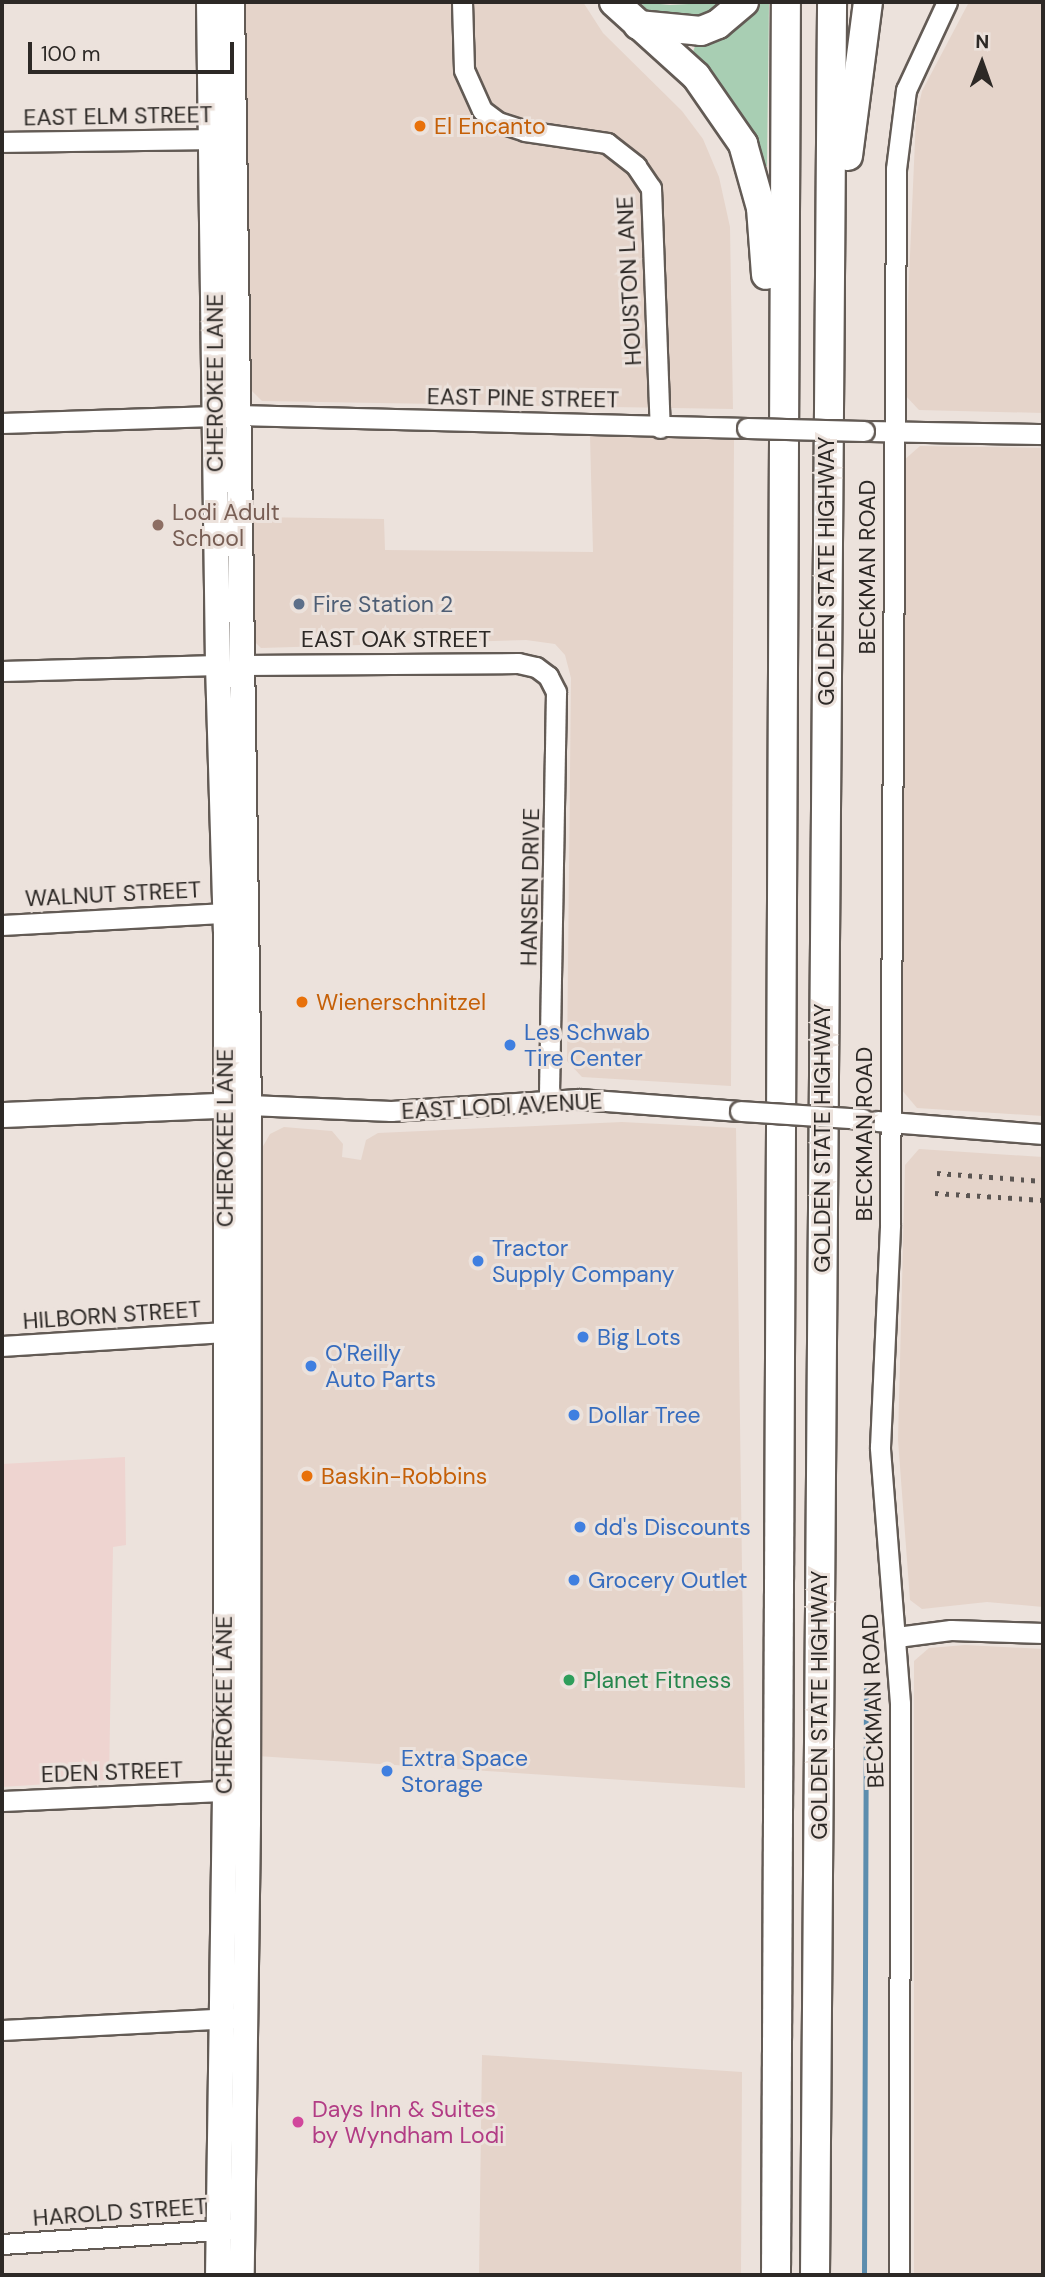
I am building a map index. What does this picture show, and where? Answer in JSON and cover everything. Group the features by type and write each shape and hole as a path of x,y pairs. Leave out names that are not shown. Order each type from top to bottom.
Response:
{"highway":[{"path":"614,2 713,97 750,160 764,228 768,326 786,416"},
{"path":"637,25 701,32 718,24 744,2"},
{"name":"GOLDEN STATE HIGHWAY","path":"776,2275 786,2"},
{"name":"GOLDEN STATE HIGHWAY","path":"815,2275 832,2"},
{"path":"828,301 841,246 860,37 868,2"}],"main road":[{"name":"CHEROKEE LANE","path":"209,2 223,139"},
{"name":"CHEROKEE LANE","path":"218,2275 230,2229 233,2018 237,1105 223,139 232,2"},
{"name":"CHEROKEE LANE","path":"230,665 226,913 237,1105 224,1332 223,1791 233,2018"},
{"name":"EAST LODI AVENUE","path":"2,1115 237,1105"},
{"name":"CHEROKEE LANE","path":"230,2229 242,2275"}],"street":[{"name":"HOUSTON LANE","path":"462,2 464,70 482,110 498,122 525,131 607,144 636,166 651,188 660,428"},
{"name":"BECKMAN ROAD","path":"898,2275 901,1745 897,1637 880,1447 889,1122 892,432 900,116 906,90 947,2"},
{"name":"EAST ELM STREET","path":"2,142 223,139"},
{"name":"EAST PINE STREET","path":"2,423 225,416 660,428 1043,434"},
{"name":"EAST OAK STREET","path":"2,671 230,665 518,663 536,667 548,677"},
{"name":"HANSEN DRIVE","path":"548,677 556,692 549,1100"},
{"name":"WALNUT STREET","path":"2,925 226,913"},
{"name":"EAST LODI AVENUE","path":"237,1105 391,1111 549,1100 863,1119 1043,1134"},
{"name":"HILBORN STREET","path":"2,1346 224,1332"},
{"path":"897,1637 951,1630 1043,1633"},
{"name":"EDEN STREET","path":"2,1801 223,1791"},
{"path":"2,2031 233,2018"},
{"name":"HAROLD STREET","path":"2,2244 230,2229"}],"shaded area":[{"path":"243,2 583,2 603,33 682,111 703,139 719,177 730,227 733,409 262,401 250,389"},
{"path":"969,2 1043,2 1043,413 919,410 904,394 916,117 922,91"},
{"path":"590,436 734,440 731,1086 582,1077 567,1061 571,678 565,655 555,644 526,640 261,648 255,642 253,517 384,519 385,550 593,552"},
{"path":"920,446 1043,448 1043,1116 917,1108 901,1089 903,461"},
{"path":"622,1122 736,1128 745,1788 257,1756 262,1148 270,1134 284,1127 332,1131 343,1144 342,1157 361,1160 366,1140 378,1133"},
{"path":"919,1149 1043,1157 1043,1607 987,1602 922,1609 910,1600 898,1440 905,1165"},
{"path":"125,1457 126,1545 113,1547 109,1780 2,1787 2,1464"},
{"path":"965,1645 1043,1649 1043,2275 914,2275 914,1661 929,1648"},
{"path":"482,2055 742,2072 741,2275 479,2275"}],"green space":[{"path":"640,2 670,5 726,2 705,16 685,20 647,10"},
{"path":"753,2 769,2 767,166 759,166 691,57 697,41"}],"waterway":[{"path":"864,2275 866,1685"}],"railway":[{"path":"937,1173 1043,1181"},
{"path":"935,1193 1043,1200"}],"place":[{"name":"El Encanto","path":"420,126"},
{"name":"Lodi Adult School","path":"158,525"},
{"name":"Fire Station 2","path":"299,604"},
{"name":"Wienerschnitzel","path":"302,1002"},
{"name":"Les Schwab Tire Center","path":"510,1045"},
{"name":"Tractor Supply Company","path":"478,1261"},
{"name":"Big Lots","path":"583,1337"},
{"name":"O'Reilly Auto Parts","path":"311,1366"},
{"name":"Dollar Tree","path":"574,1415"},
{"name":"Baskin-Robbins","path":"307,1476"},
{"name":"dd's Discounts","path":"580,1527"},
{"name":"Grocery Outlet","path":"574,1580"},
{"name":"Planet Fitness","path":"569,1680"},
{"name":"Extra Space Storage","path":"387,1771"},
{"name":"Days Inn & Suites by Wyndham Lodi","path":"298,2122"}]}
